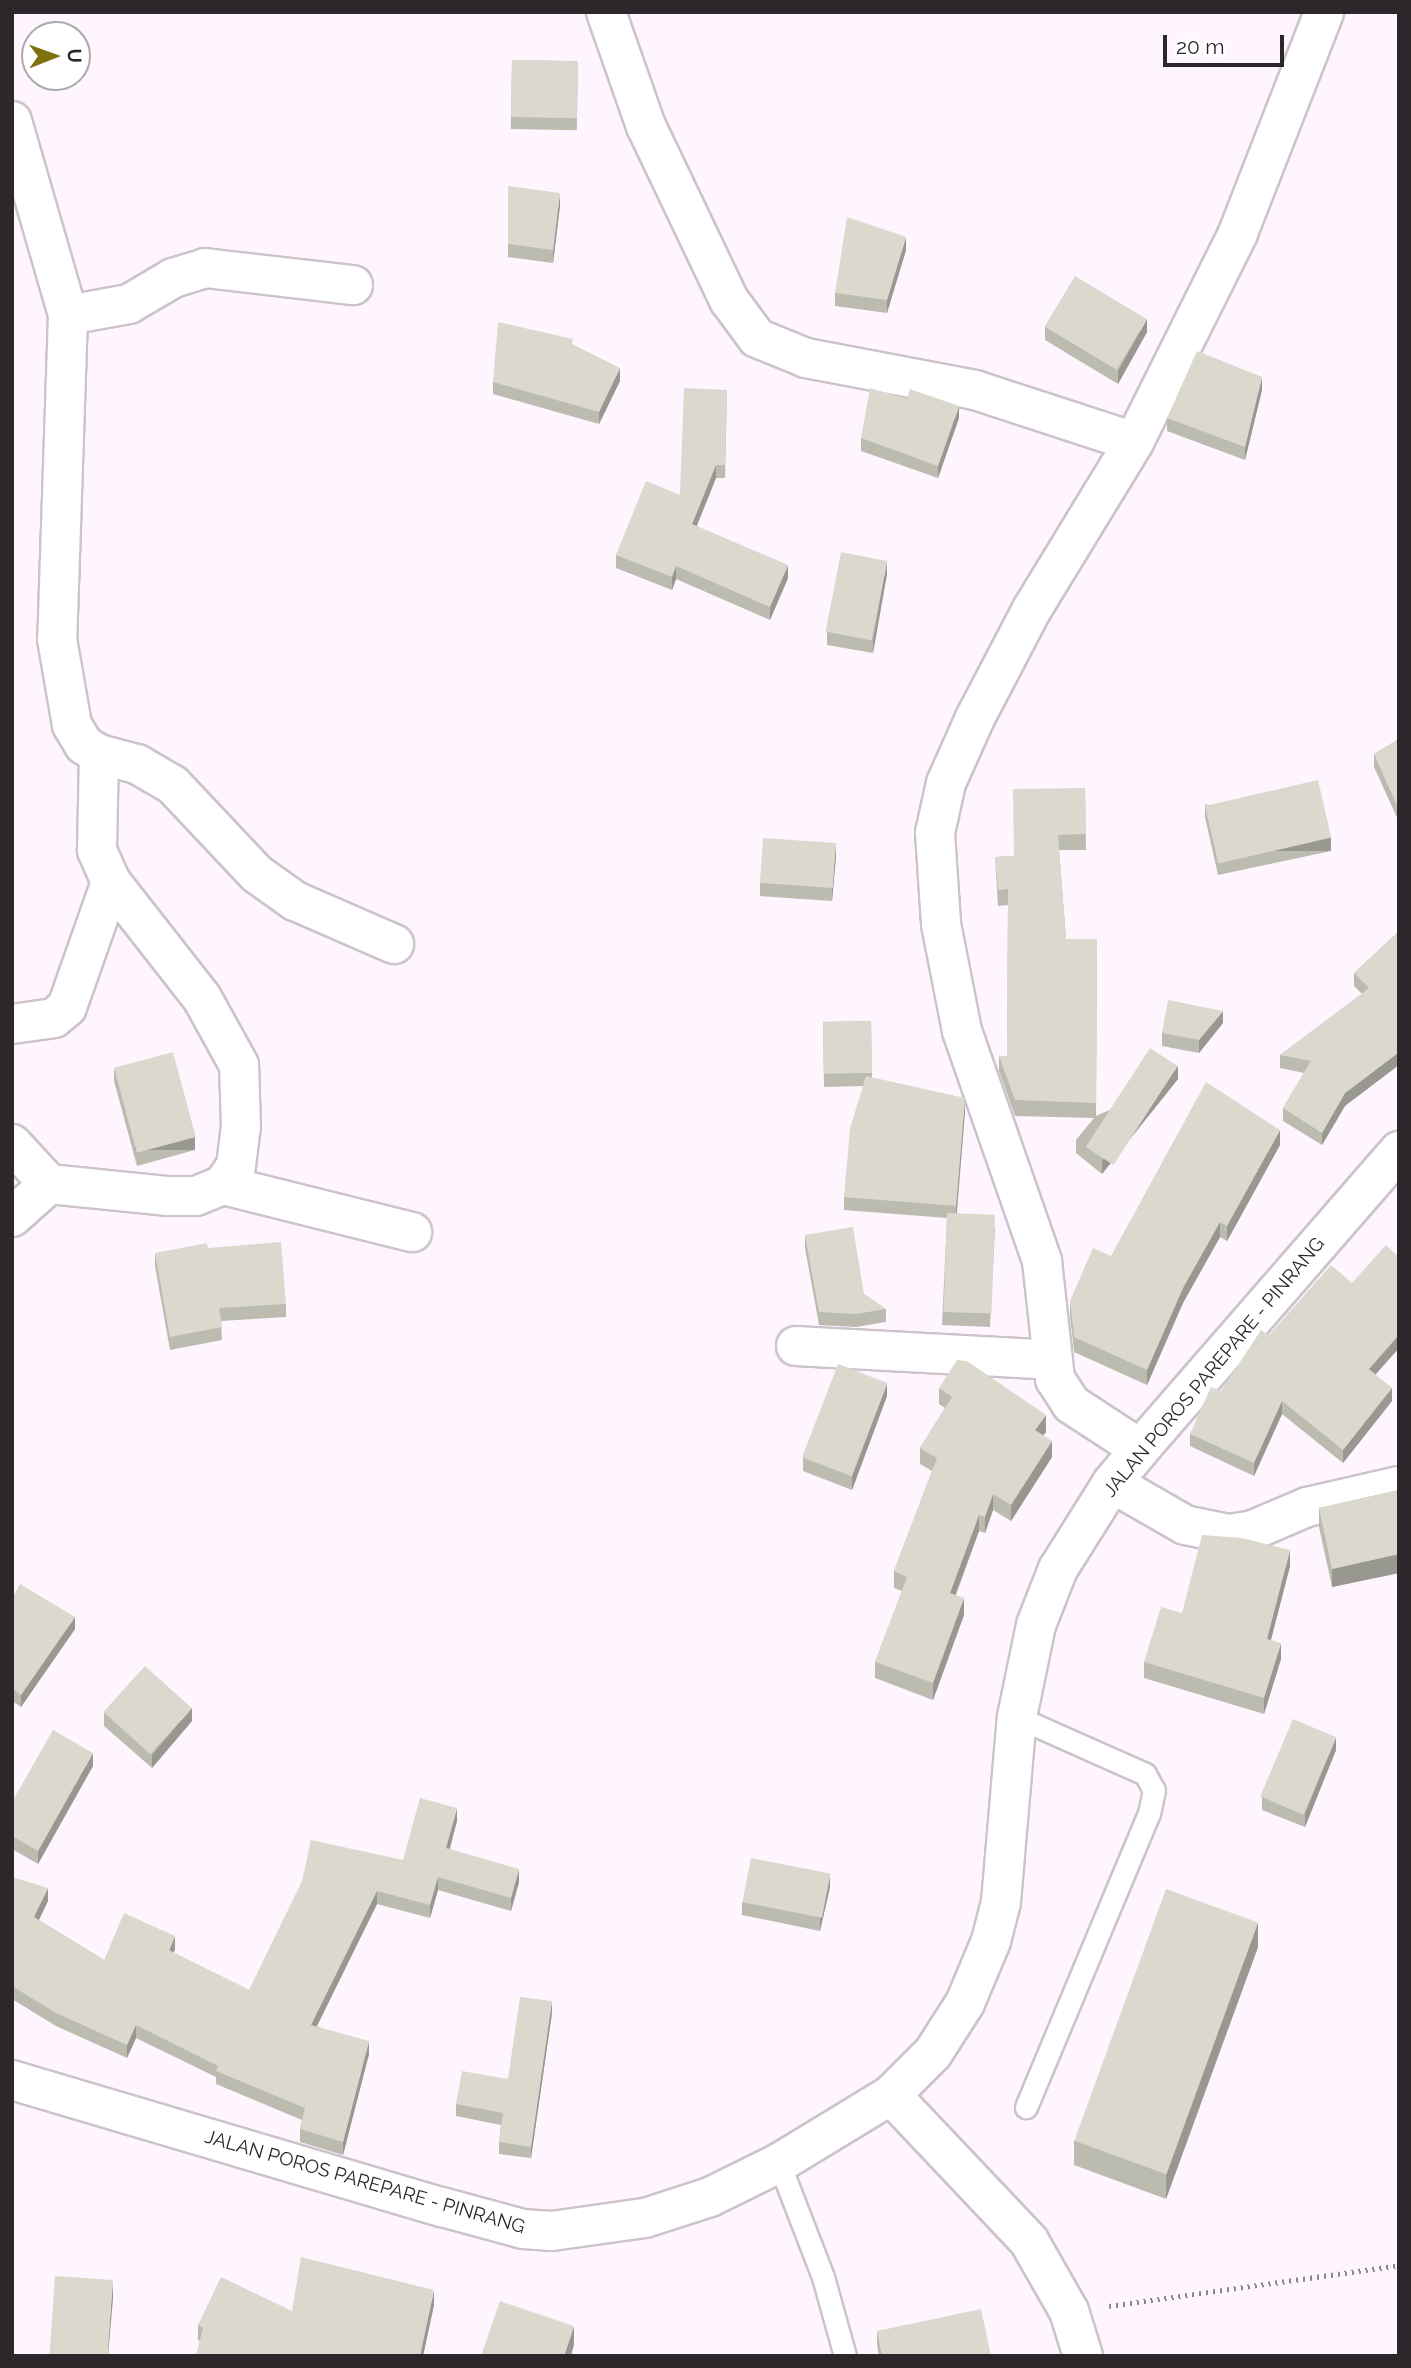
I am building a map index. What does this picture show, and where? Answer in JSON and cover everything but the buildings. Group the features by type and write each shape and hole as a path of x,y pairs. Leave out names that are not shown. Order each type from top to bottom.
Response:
{"main road":[{"path":"606,12 646,126 729,300 757,338 806,358 975,390 1134,442"},
{"path":"1140,1449 1071,1404 1055,1379 1042,1261 962,1031 941,924 935,833 946,783 975,718 1031,609 1134,442 1238,233 1324,12"},
{"path":"12,121 68,315 57,639 72,725 84,745 99,754 137,764 165,779 257,874 295,901 394,944"},
{"path":"68,315 129,304 173,278 205,268 353,285"},
{"path":"12,1144 49,1184 168,1196 196,1196 223,1185 236,1166 239,1065 202,998 111,882 97,850 99,754"},
{"path":"12,1024 54,1018 67,1007 111,882"},
{"name":"JALAN POROS PAREPARE - PINRANG","path":"12,2080 523,2229 596,2228 645,2218 710,2197 779,2163 891,2095 933,2053 965,2003 991,1941 1001,1902 1017,1717 1036,1625 1058,1569 1112,1483 1399,1151"},
{"path":"12,1217 49,1184"},
{"path":"223,1185 412,1232"},
{"path":"796,1346 1051,1360"},
{"path":"1112,1483 1185,1525 1228,1534 1253,1530 1307,1507 1399,1486"},
{"path":"891,2095 1029,2241 1069,2311 1083,2356"}],"lane":[{"path":"1017,1717 1145,1774 1154,1790 1154,1800 1026,2108"},
{"path":"779,2163 823,2277 845,2356"}],"path":[{"path":"1069,2311 1399,2265"}]}
